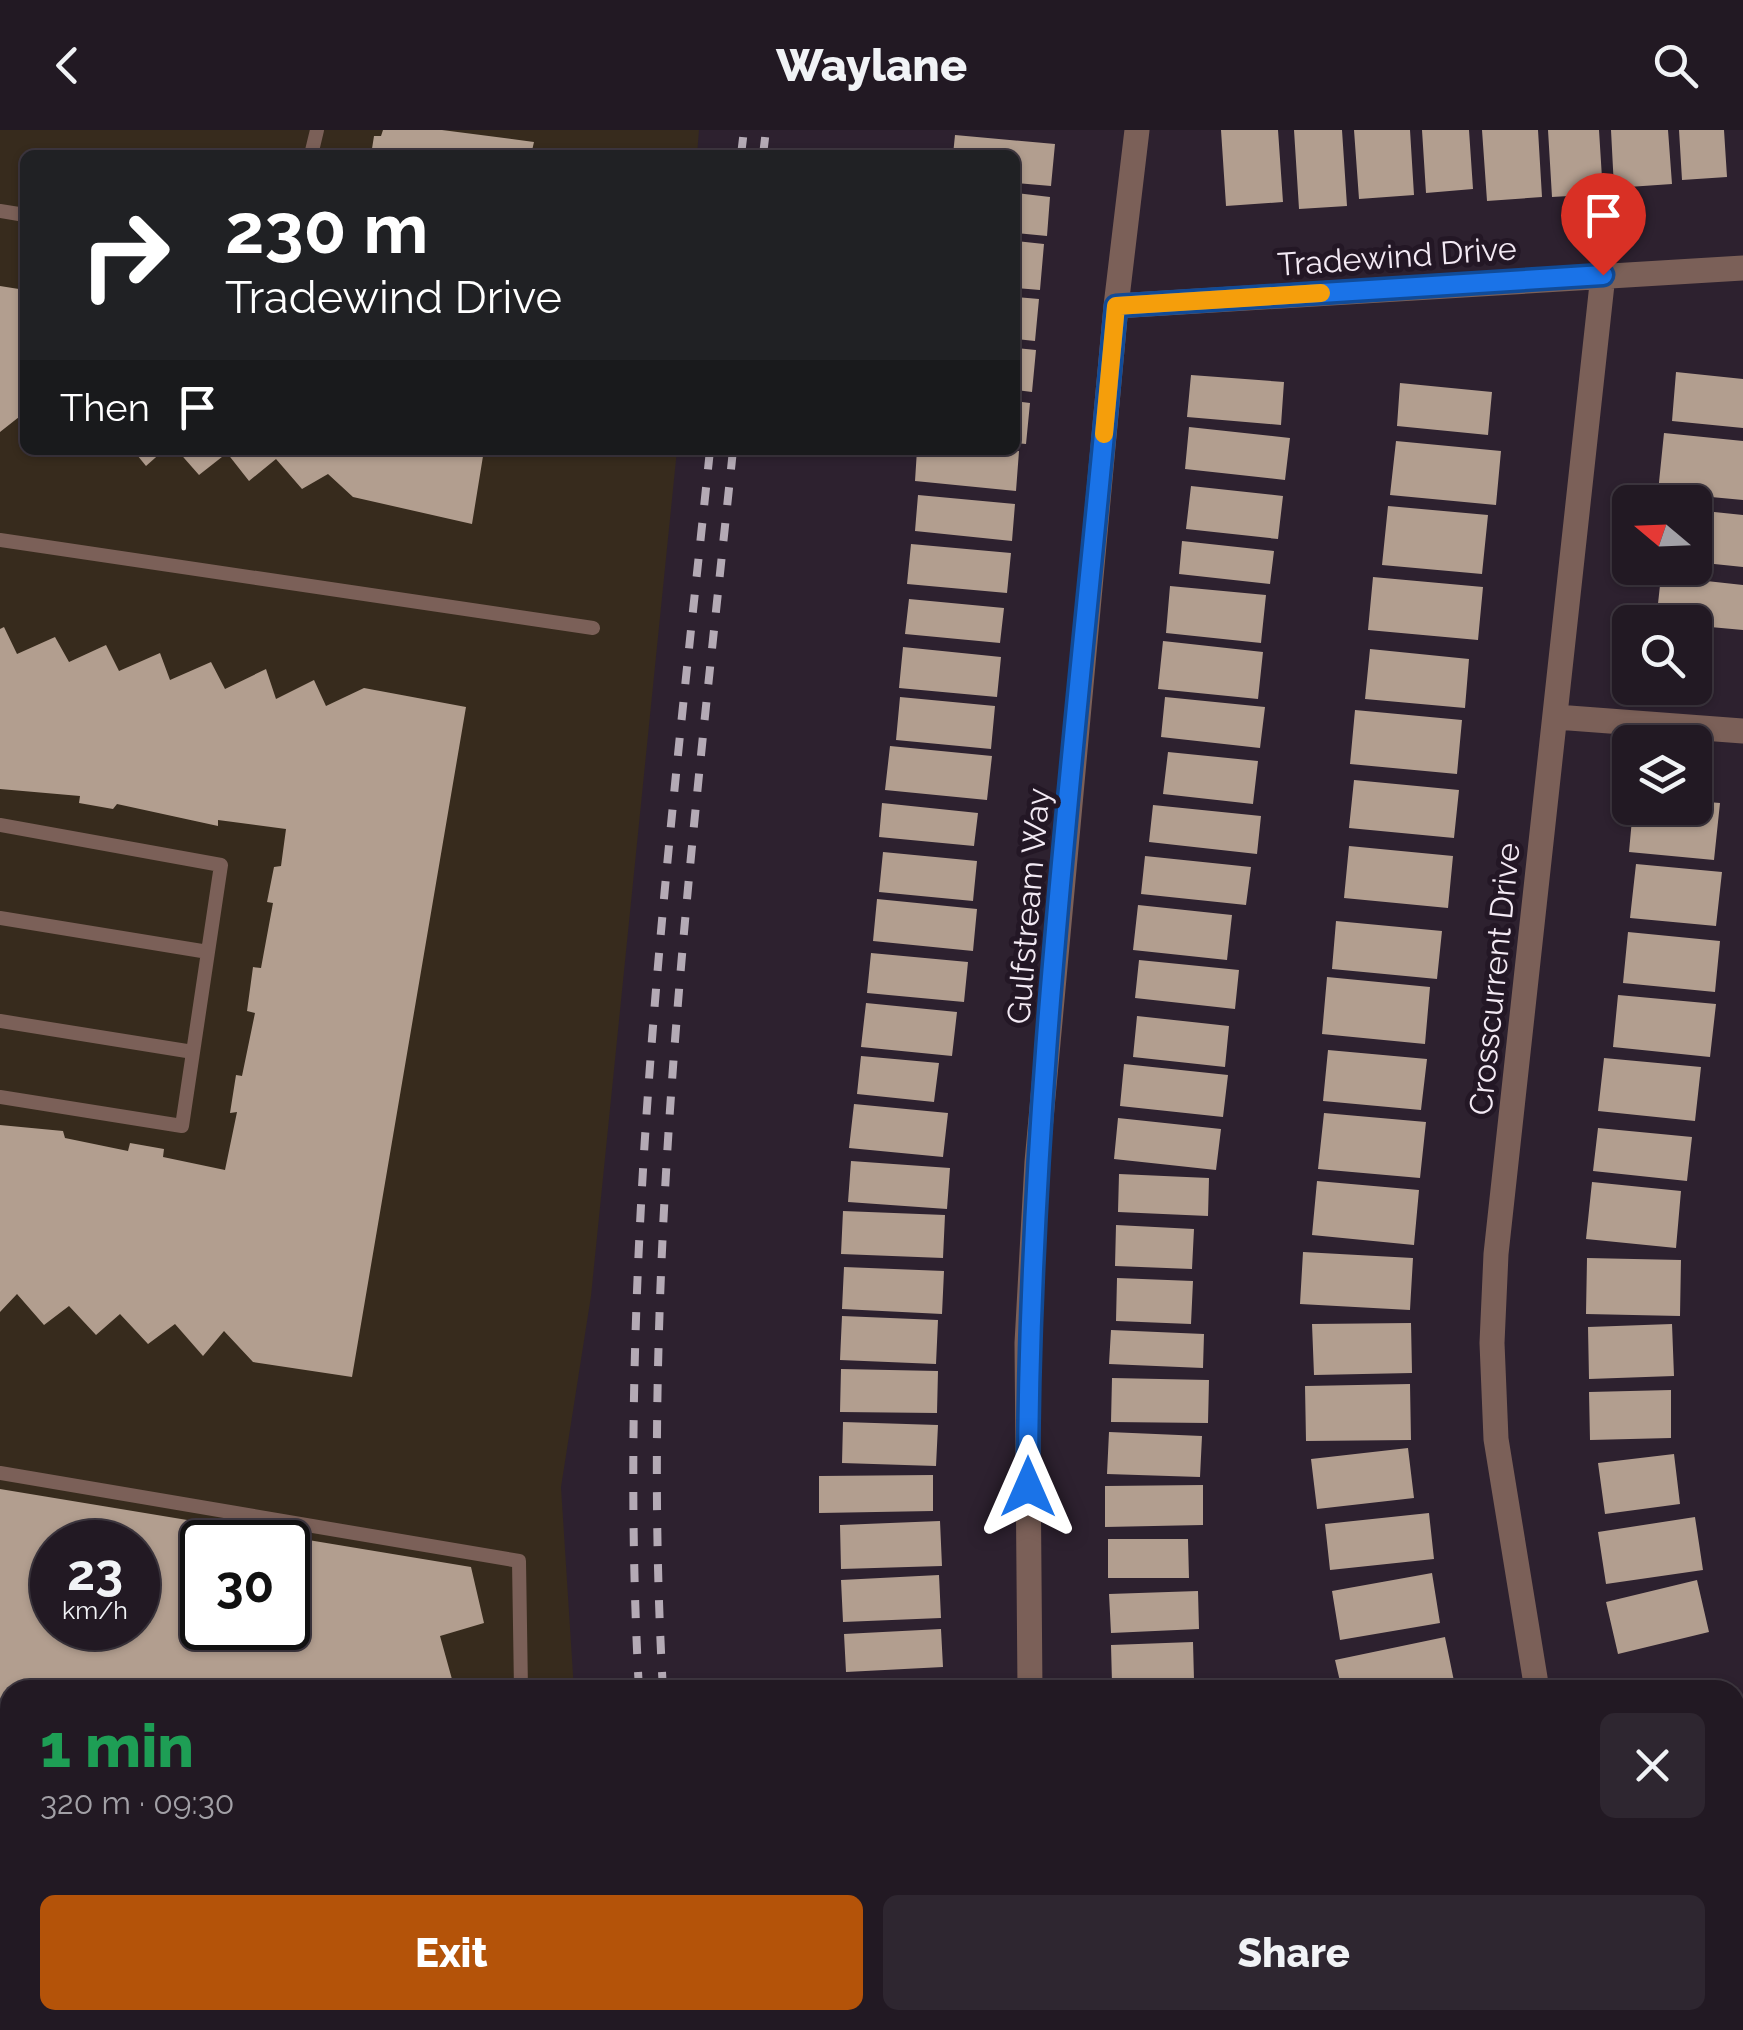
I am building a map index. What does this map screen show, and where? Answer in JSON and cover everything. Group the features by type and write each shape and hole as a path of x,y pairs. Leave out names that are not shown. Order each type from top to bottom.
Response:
{"street":[{"name":"Gulfstream Way","path":"1030,1680 1027,1343 1037,1162 1116,306 1136,130"},
{"name":"Tradewind Drive","path":"1116,306 1743,268"},
{"name":"Crosscurrent Drive","path":"1536,1680 1496,1439 1492,1343 1496,1254 1603,275"},
{"path":"1556,717 1743,730"}],"lane":[{"path":"0,540 592,628"},
{"path":"0,826 222,866 182,1126 0,1097"},
{"path":"0,918 208,952"},
{"path":"0,1021 193,1052"},
{"path":"0,1473 518,1561 521,1680"}],"shaded area":[{"path":"0,130 699,130 697,150 20,150 20,455 676,455 591,1296 561,1487 573,1680 0,1680"}],"building":[{"path":"383,130 442,130 534,142 532,150 372,150 374,136 381,136"},
{"path":"1221,130 1278,130 1283,202 1226,206"},
{"path":"1294,130 1342,130 1347,206 1299,209"},
{"path":"1354,130 1410,130 1414,195 1359,199"},
{"path":"1422,130 1469,130 1473,189 1426,193"},
{"path":"1482,130 1538,130 1542,197 1487,201"},
{"path":"1548,130 1599,130 1603,194 1552,197"},
{"path":"1611,130 1668,130 1672,184 1614,188"},
{"path":"1679,130 1724,130 1727,177 1682,180"},
{"path":"955,135 1055,144 1051,186 1020,183 1020,150 954,150"},
{"path":"1020,194 1050,197 1047,236 1020,233"},
{"path":"1020,242 1044,244 1040,290 1020,288"},
{"path":"0,286 20,289 20,418 0,432"},
{"path":"1020,297 1039,299 1035,341 1020,340"},
{"path":"1020,348 1036,350 1032,392 1020,391"},
{"path":"1676,372 1743,379 1743,428 1672,421"},
{"path":"1191,375 1284,382 1281,425 1187,417"},
{"path":"1400,383 1492,392 1488,435 1397,426"},
{"path":"1020,402 1030,403 1026,444 1020,443"},
{"path":"1189,427 1290,438 1285,480 1185,469"},
{"path":"1664,433 1743,441 1743,500 1712,497 1712,485 1659,485"},
{"path":"1396,441 1501,451 1496,505 1390,495"},
{"path":"137,455 158,455 146,466"},
{"path":"181,455 224,455 199,475"},
{"path":"229,455 483,455 472,524 353,497 328,474 302,489 276,459 249,481"},
{"path":"917,455 1019,455 1016,491 915,481"},
{"path":"1191,486 1283,496 1278,539 1186,529"},
{"path":"918,495 1015,504 1012,541 915,531"},
{"path":"1388,506 1488,515 1482,574 1382,565"},
{"path":"1712,512 1743,515 1743,567 1712,564"},
{"path":"1182,541 1274,551 1270,584 1179,574"},
{"path":"911,544 1011,553 1007,593 907,584"},
{"path":"1373,577 1483,587 1478,640 1368,630"},
{"path":"1712,582 1743,585 1743,630 1712,627 1712,605 1658,605 1660,585 1712,585"},
{"path":"1170,586 1266,595 1261,643 1166,633"},
{"path":"909,599 1004,608 1000,643 905,634"},
{"path":"4,627 17,654 55,637 69,662 106,645 119,671 160,653 170,680 211,662 225,689 266,669 276,699 314,680 326,706 364,688 466,707 352,1377 253,1362 224,1331 203,1356 175,1324 148,1344 120,1314 96,1335 69,1306 44,1325 17,1294 0,1312 0,1125 63,1131 65,1138 128,1151 130,1143 164,1149 163,1157 225,1170 237,1112 230,1113 236,1075 242,1076 255,1013 247,1011 253,967 261,968 273,903 267,902 274,867 281,866 286,829 218,820 218,826 117,804 113,809 79,803 80,796 0,789 0,629"},
{"path":"1163,641 1263,652 1258,699 1158,689"},
{"path":"903,647 1001,657 997,697 899,688"},
{"path":"1370,649 1469,659 1465,708 1365,699"},
{"path":"900,697 995,706 991,749 896,740"},
{"path":"1165,697 1265,707 1260,748 1161,737"},
{"path":"1355,710 1462,720 1457,774 1350,764"},
{"path":"890,746 992,756 987,800 885,790"},
{"path":"1168,752 1258,761 1253,804 1163,794"},
{"path":"1354,780 1459,790 1454,838 1349,828"},
{"path":"1712,802 1720,803 1714,860 1629,852 1631,825 1712,825"},
{"path":"882,803 978,813 974,846 879,837"},
{"path":"1153,805 1261,816 1257,854 1149,842"},
{"path":"1349,846 1453,856 1448,908 1344,898"},
{"path":"883,852 977,861 973,901 879,892"},
{"path":"1145,856 1251,867 1246,905 1141,894"},
{"path":"1636,864 1722,872 1716,926 1630,918"},
{"path":"877,899 977,909 973,951 873,941"},
{"path":"1138,905 1232,915 1227,960 1133,950"},
{"path":"1336,921 1442,931 1437,979 1332,969"},
{"path":"1628,932 1720,941 1715,992 1623,983"},
{"path":"871,953 968,962 964,1002 867,993"},
{"path":"1139,960 1239,970 1235,1009 1135,998"},
{"path":"1327,977 1430,987 1425,1044 1322,1034"},
{"path":"1618,995 1716,1004 1710,1057 1613,1047"},
{"path":"866,1003 957,1012 952,1056 861,1047"},
{"path":"1137,1016 1229,1026 1225,1067 1133,1057"},
{"path":"1328,1050 1427,1059 1421,1110 1323,1101"},
{"path":"861,1056 939,1063 934,1102 857,1094"},
{"path":"1604,1058 1701,1067 1695,1121 1598,1111"},
{"path":"1124,1064 1228,1075 1223,1117 1120,1106"},
{"path":"854,1104 948,1113 943,1157 849,1148"},
{"path":"1324,1113 1426,1122 1420,1178 1318,1169"},
{"path":"1118,1118 1221,1129 1216,1170 1114,1159"},
{"path":"1598,1128 1692,1137 1687,1181 1593,1171"},
{"path":"851,1161 950,1168 947,1209 848,1202"},
{"path":"1119,1174 1209,1178 1208,1216 1118,1212"},
{"path":"1317,1181 1419,1190 1414,1245 1312,1235"},
{"path":"1592,1182 1681,1191 1676,1248 1586,1239"},
{"path":"843,1211 945,1215 943,1258 841,1254"},
{"path":"1116,1225 1194,1229 1192,1269 1115,1266"},
{"path":"1303,1252 1413,1258 1410,1310 1300,1304"},
{"path":"1587,1258 1681,1260 1680,1316 1586,1314"},
{"path":"844,1267 944,1271 942,1314 842,1309"},
{"path":"1117,1278 1193,1281 1191,1324 1116,1321"},
{"path":"842,1316 938,1320 936,1364 840,1360"},
{"path":"1411,1323 1412,1373 1314,1375 1312,1324"},
{"path":"1672,1324 1674,1376 1589,1379 1588,1327"},
{"path":"1111,1330 1204,1334 1203,1368 1109,1364"},
{"path":"841,1369 938,1371 937,1413 840,1412"},
{"path":"1112,1378 1209,1380 1208,1423 1111,1422"},
{"path":"1410,1384 1411,1440 1306,1441 1305,1386"},
{"path":"1671,1390 1671,1438 1590,1440 1589,1392"},
{"path":"843,1422 938,1425 936,1466 842,1463"},
{"path":"1109,1432 1202,1436 1200,1477 1107,1474"},
{"path":"1408,1448 1414,1498 1317,1509 1311,1459"},
{"path":"1674,1454 1680,1504 1605,1514 1598,1463"},
{"path":"933,1475 933,1511 819,1513 819,1476"},
{"path":"1203,1485 1203,1525 1105,1527 1105,1486"},
{"path":"0,1489 187,1520 180,1520 180,1650 310,1650 310,1540 471,1567 484,1623 440,1636 452,1680 0,1680"},
{"path":"1429,1513 1434,1559 1330,1570 1325,1524"},
{"path":"1695,1517 1703,1570 1606,1584 1598,1532"},
{"path":"940,1521 942,1566 841,1569 840,1525"},
{"path":"1108,1539 1188,1539 1189,1578 1108,1578"},
{"path":"1432,1573 1440,1623 1340,1640 1332,1591"},
{"path":"939,1575 941,1618 843,1622 841,1580"},
{"path":"1697,1580 1709,1632 1618,1654 1606,1602"},
{"path":"1198,1591 1199,1629 1111,1633 1109,1594"},
{"path":"941,1629 943,1667 846,1672 844,1634"},
{"path":"1445,1637 1454,1680 1340,1680 1335,1660"},
{"path":"1193,1642 1194,1680 1112,1680 1111,1645"}],"railway":[{"path":"742,150 744,130"},
{"path":"764,150 766,130"},
{"path":"639,1680 634,1379 640,1224 663,914 709,455"},
{"path":"663,1680 657,1534 663,1224 686,914 732,455"}],"slow traffic":[{"path":"1104,434 1116,306 1321,293"}],"route":[{"path":"1028,1487 1027,1343 1037,1162 1116,306 1603,275"}]}
